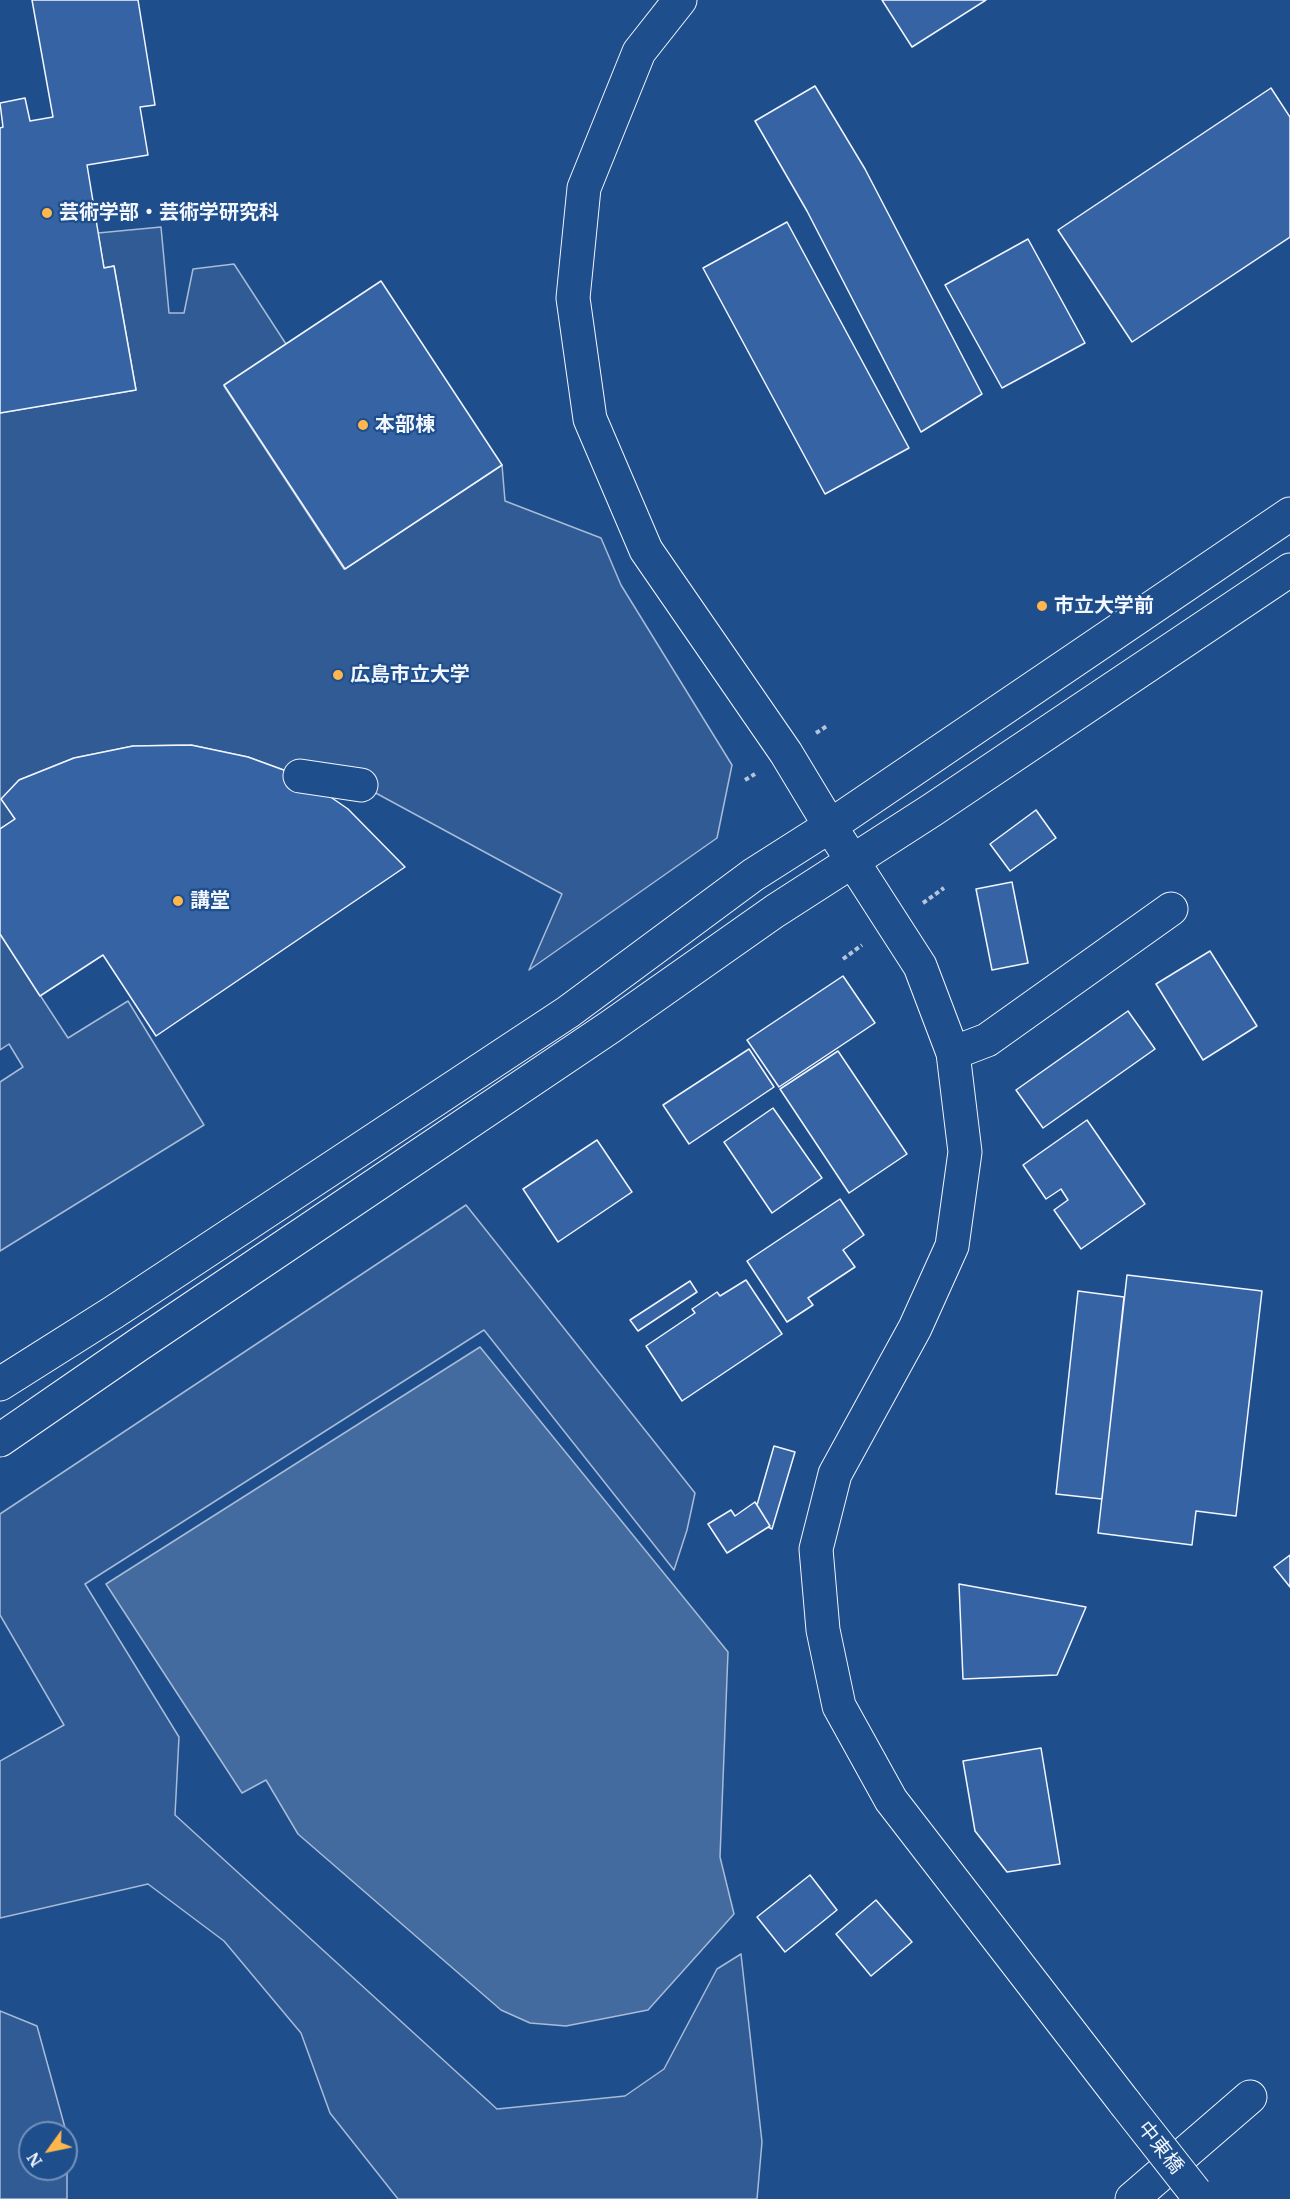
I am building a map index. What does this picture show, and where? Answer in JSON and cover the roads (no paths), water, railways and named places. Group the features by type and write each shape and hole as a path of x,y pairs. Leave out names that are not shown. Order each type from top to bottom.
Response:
{"street":[{"name":"中東橋","path":"680,0 639,52 584,188 573,298 590,419 646,550 786,753 920,966 953,1053 965,1152 952,1246 915,1328 835,1474 816,1549 823,1630 839,1706 891,1800 1197,2196"},
{"path":"0,1384 114,1312 568,1012 753,875 830,826 1290,514"},
{"path":"0,1440 147,1338 610,1027 775,910 932,810 1290,570"},
{"path":"300,776 362,785"},
{"path":"953,1053 987,1040 1171,909"},
{"path":"1132,2199 1250,2097"}],"place":[{"name":"芸術学部・芸術学研究科","path":"47,213"},
{"name":"本部棟","path":"363,425"},
{"name":"市立大学前","path":"1042,606"},
{"name":"広島市立大学","path":"338,675"},
{"name":"講堂","path":"178,901"}]}
